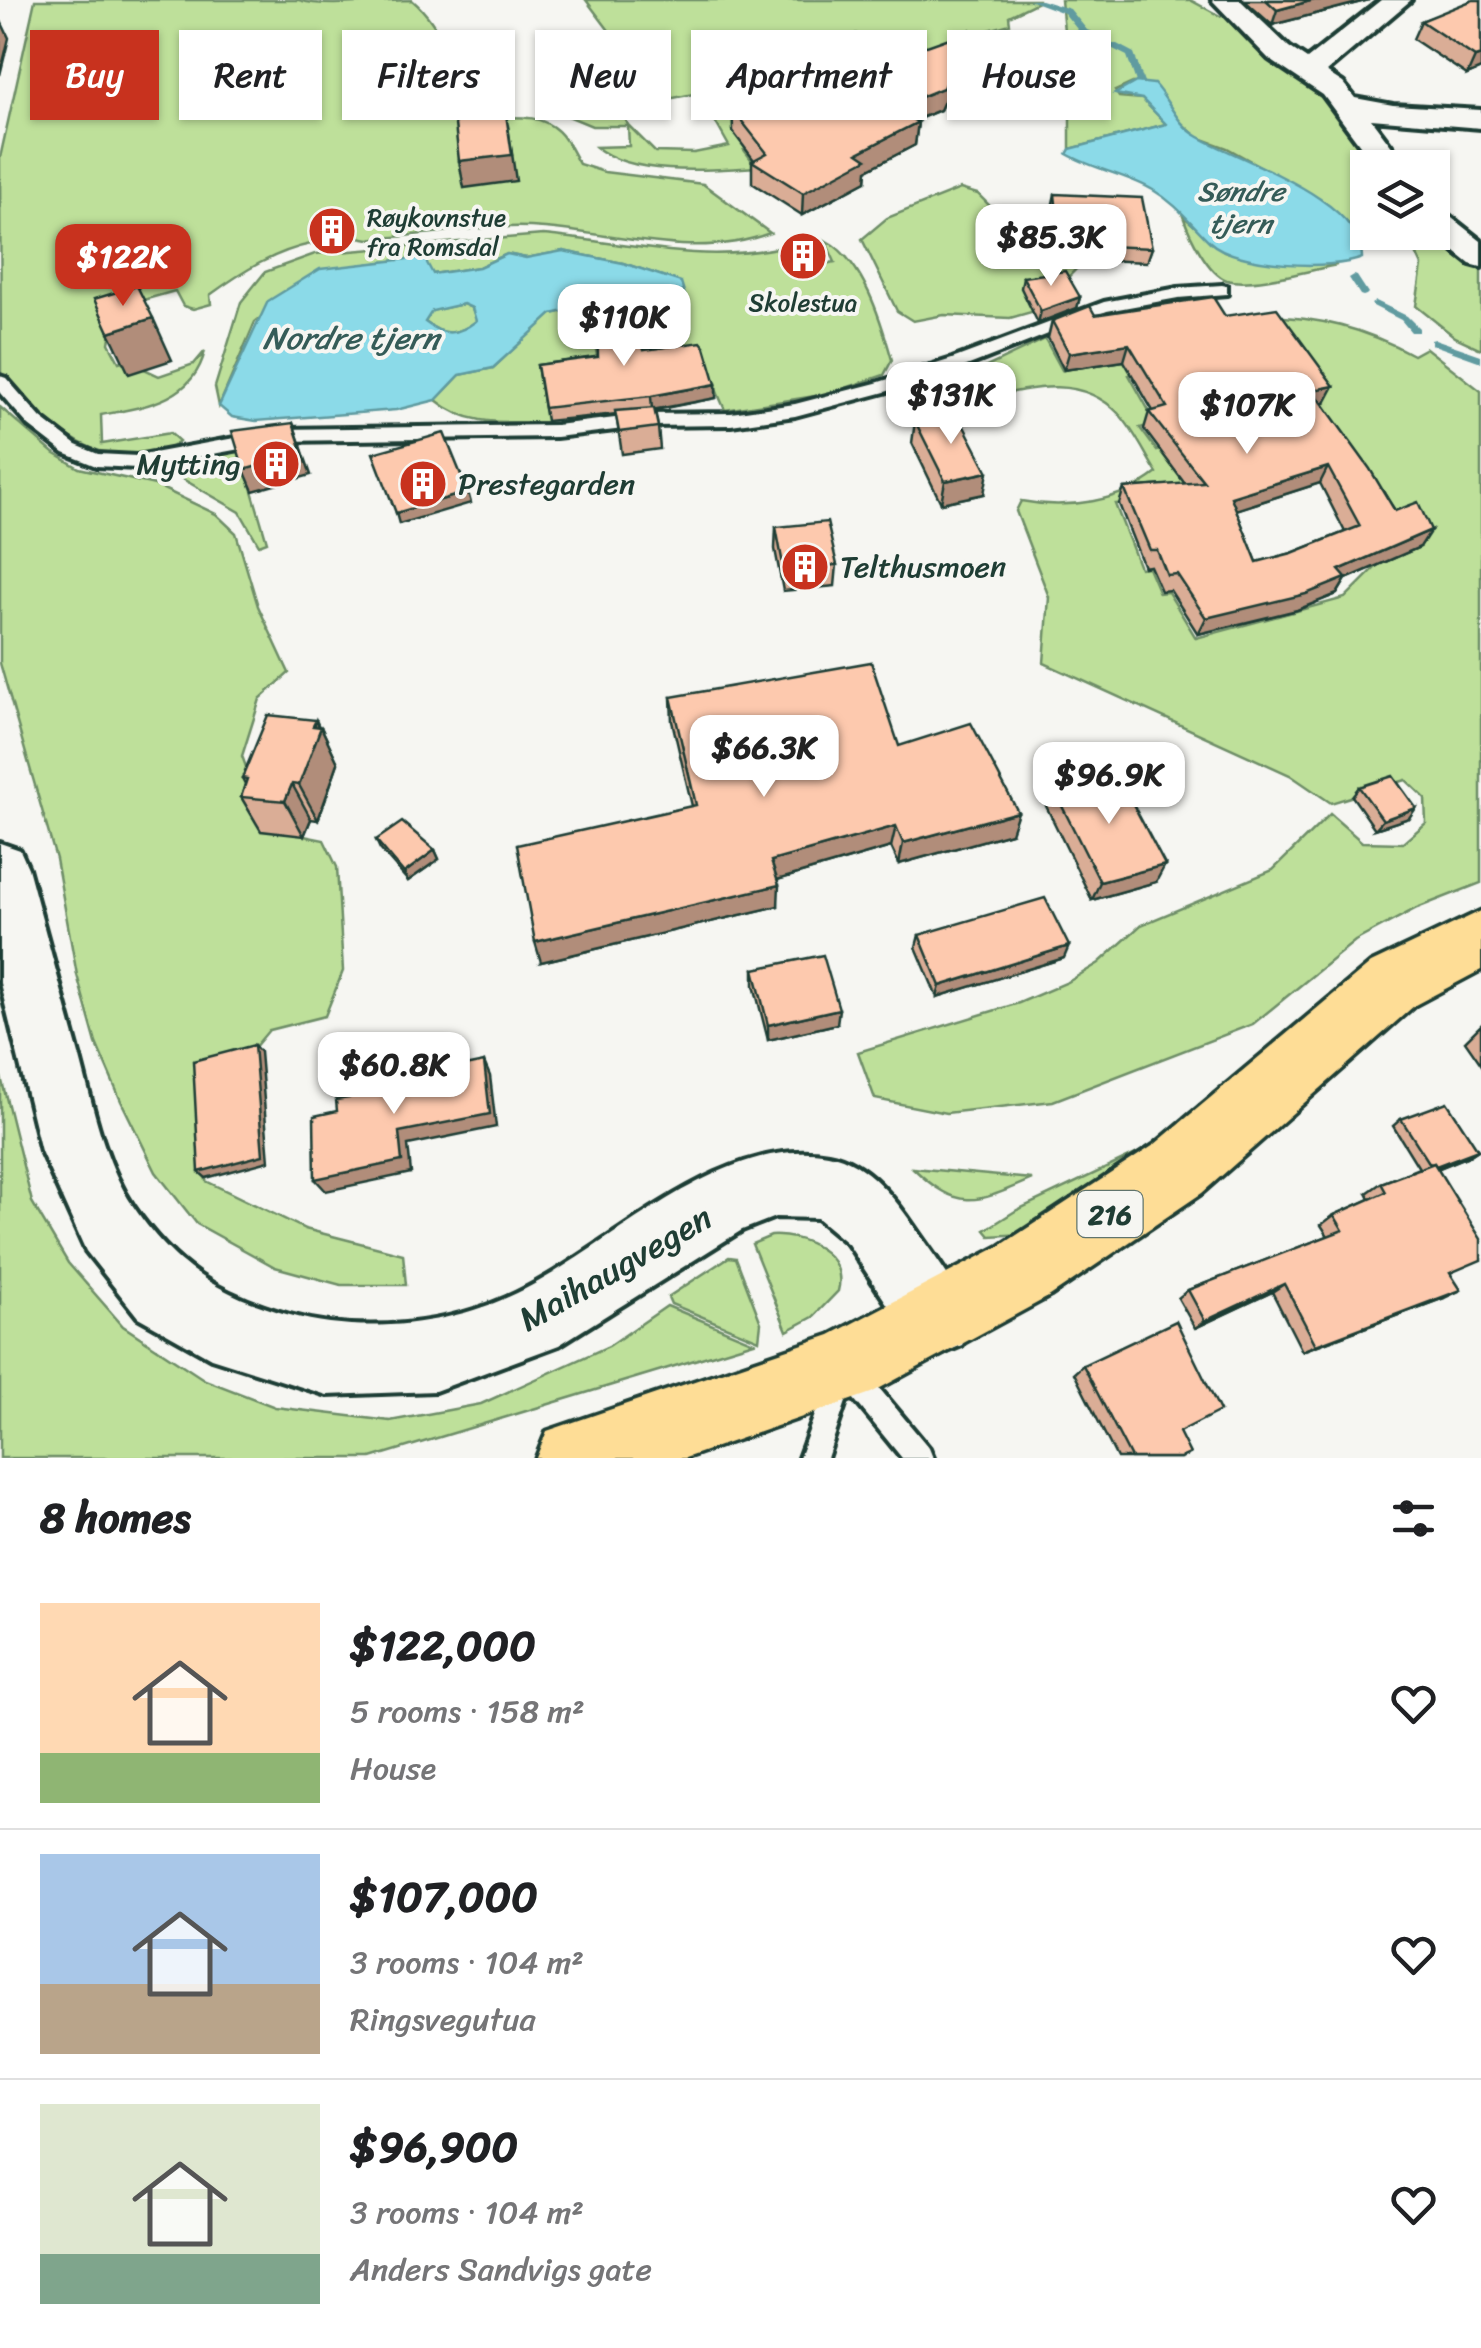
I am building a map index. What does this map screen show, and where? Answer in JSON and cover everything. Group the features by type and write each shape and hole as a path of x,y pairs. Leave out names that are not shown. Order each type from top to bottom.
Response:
{"main road":[{"name":"216","path":"574,1458 845,1367 938,1321 1025,1271 1178,1168 1392,984 1481,939"}],"street":[{"path":"1225,0 1279,53 1333,89 1381,150"},
{"path":"1308,72 1398,0"},
{"path":"1349,106 1393,114 1481,119"},
{"path":"1450,232 1481,256"},
{"name":"Maihaugvegen","path":"0,868 72,1151 109,1228 162,1292 235,1334 327,1360 435,1356 535,1321 722,1206 775,1185 830,1186 844,1197 871,1220 938,1321"}],"lane":[{"path":"0,382 35,422 70,449 96,460 136,462 284,435 556,431 649,420 731,419 795,410 878,388 970,359 1104,307 1178,292 1222,290"},
{"path":"813,1458 845,1367"},
{"path":"845,1367 919,1458"}],"green space":[{"path":"35,0 299,0 338,4 412,0 437,30 342,30 342,120 535,119 561,134 579,164 604,172 703,184 770,233 741,241 681,245 531,227 369,239 353,236 349,220 312,226 315,243 286,251 247,270 210,295 211,304 193,309 183,306 175,291 115,308 109,343 119,362 135,358 142,368 159,376 194,364 205,351 190,381 165,399 101,415 102,444 170,433 179,441 147,454 122,456 77,441 38,411 1,374 0,158"},
{"path":"586,0 1038,0 1009,16 1010,24 989,30 947,30 947,42 927,48 927,30 691,30 691,95 671,98 671,30 609,30"},
{"path":"1061,0 1190,0 1220,16 1231,17 1345,117 1369,150 1350,150 1350,225 1321,200 1227,148 1197,137 1175,117 1162,97 1133,83 1115,91 1119,97 1142,99 1166,124 1070,149 1070,120 1111,120 1111,30 1064,30"},
{"path":"577,120 626,120 655,152 694,153 729,146 714,120 801,120 764,144 744,150 757,167 696,170 651,167 612,157 596,147 629,146 628,126 592,126"},
{"path":"960,189 978,194 990,206 984,220 994,244 1080,249 1088,257 1035,311 1010,318 944,315 913,321 897,311 862,239 887,218"},
{"path":"1183,216 1224,251 1253,259 1337,265 1266,280 1227,280 1206,262"},
{"path":"543,235 688,253 777,248 787,271 835,262 825,240 850,261 869,292 892,360 884,375 828,394 725,410 702,357 646,359 637,328 593,334 598,361 539,380 547,422 474,419 436,400 460,375 493,368 551,314 582,307 677,312 680,282 623,263 563,251 526,258 507,254 479,267 433,274 415,258 320,270 255,322 219,406 215,387 241,302 265,272 315,254"},
{"path":"1450,245 1481,270 1481,349 1455,337 1416,306 1422,266 1415,250 1450,250"},
{"path":"463,304 472,308 477,321 464,329 445,332 425,322 431,311"},
{"path":"1263,316 1341,326 1413,355 1426,348 1481,391 1481,883 1417,908 1355,941 1253,1024 1053,1101 946,1113 875,1099 858,1052 1019,1003 1068,982 1099,963 1141,925 1273,870 1330,814 1362,842 1403,843 1426,823 1425,798 1406,780 1331,803 1290,775 1044,663 1049,597 1016,511 1021,501 1092,501 1127,491 1157,473 1119,414 1102,400 1084,392 1046,388 966,403 955,382 1045,339 1062,370 1107,362 1123,353 1135,373 1129,375 1152,416 1166,421 1140,428 1157,451 1190,442 1207,496 1115,504 1140,568 1148,567 1159,593 1168,592 1196,638 1345,598 1397,546"},
{"path":"0,407 52,452 79,468 155,485 216,514 236,533 258,606 289,673 260,699 242,756 263,813 304,836 324,840 337,867 343,971 325,1016 269,1030 254,1048 198,1066 206,1181 305,1229 403,1254 406,1285 341,1285 275,1267 197,1224 156,1172 121,1101 96,1043 77,975 56,859 0,663"},
{"path":"287,437 241,453 267,542 259,545 240,512 160,466"},
{"path":"0,1073 32,1202 68,1263 123,1326 205,1380 275,1407 390,1421 481,1404 609,1346 667,1306 754,1342 371,1458 0,1458"},
{"path":"1155,1145 1024,1234 990,1236 985,1230 1017,1210"},
{"path":"913,1168 1032,1179 983,1198 957,1198"},
{"path":"771,1236 796,1238 820,1248 836,1266 839,1278 838,1291 813,1317 787,1331 752,1244"},
{"path":"729,1257 736,1258 761,1323 759,1340 671,1304 668,1297"}],"water":[{"name":"Søndre tjern","path":"1136,82 1154,84 1191,132 1322,200 1350,228 1350,250 1360,250 1362,258 1329,264 1284,264 1222,250 1153,190 1067,154 1070,149 1166,124 1142,99 1115,94"},
{"name":"Nordre tjern","path":"563,251 623,263 681,282 686,299 677,312 582,307 552,314 493,368 460,375 436,400 396,410 256,421 232,417 219,406 268,301 320,269 416,258 426,261 433,274 479,267 507,254 526,258","holes":["463,304 472,308 476,321 457,331 445,332 425,322 432,311"]}],"building":[{"path":"1266,0 1314,0 1277,10"},
{"path":"1481,0 1481,55 1475,57 1421,21"},
{"path":"947,39 947,79 943,88 927,94 927,46"},
{"path":"455,120 507,120 512,155 459,161"},
{"path":"741,120 918,122 858,153 867,159 803,193 752,161 767,153"},
{"path":"1055,194 1142,198 1152,248 1060,244"},
{"path":"1065,271 1080,297 1041,311 1023,277"},
{"path":"137,286 153,318 109,332 94,299"},
{"path":"1213,297 1225,316 1277,308 1334,386 1313,390 1395,511 1418,502 1431,530 1339,570 1346,578 1306,594 1206,618 1177,574 1167,575 1157,550 1150,550 1124,488 1204,482 1149,412 1167,407 1129,344 1069,353 1052,321 1090,306 1095,315","holes":["1328,467 1360,526 1292,553 1257,562 1231,497"]},
{"path":"636,316 644,350 701,342 716,384 544,408 537,365 598,357 597,321"},
{"path":"654,408 658,427 619,432 615,411"},
{"path":"957,413 988,472 945,481 915,421"},
{"path":"293,423 303,453 244,470 232,431"},
{"name":"Prestegarden","path":"444,433 468,492 396,513 373,453"},
{"path":"827,522 837,565 784,570 776,527"},
{"path":"871,662 899,746 971,723 1018,812 903,843 896,826 771,861 779,885 535,942 517,845 696,805 671,697"},
{"path":"268,715 316,720 313,726 321,727 299,785 292,784 285,801 241,797 247,779 242,778"},
{"path":"1116,772 1165,865 1100,882 1053,788"},
{"path":"1393,776 1416,808 1383,820 1359,787"},
{"path":"402,822 435,850 404,873 376,840"},
{"path":"1045,898 1069,946 940,986 919,935"},
{"path":"823,955 839,1009 768,1025 754,969"},
{"path":"254,1045 263,1155 199,1172 193,1061"},
{"path":"484,1062 490,1114 399,1132 402,1161 315,1179 314,1116 337,1111 336,1100 349,1098 348,1090"},
{"path":"1447,1102 1478,1150 1436,1166 1430,1164 1401,1119"},
{"path":"1434,1163 1481,1239 1481,1260 1450,1273 1461,1290 1316,1345 1284,1284 1205,1321 1188,1290 1343,1230 1334,1215 1386,1192 1381,1183"},
{"path":"1176,1321 1220,1411 1179,1432 1190,1454 1181,1458 1131,1458 1083,1365"}],"waterway":[{"path":"1033,0 1067,11 1082,30"},
{"path":"1114,46 1131,55 1140,82"},
{"path":"1354,278 1363,293"},
{"path":"1376,304 1404,318 1415,330"},
{"path":"1435,342 1481,359"}],"place":[{"name":"Røykovnstue fra Romsdal","path":"332,231"},
{"name":"Skolestua","path":"803,256"},
{"name":"Mytting","path":"276,464"},
{"name":"Prestegarden","path":"423,484"},
{"name":"Telthusmoen","path":"805,567"}]}
